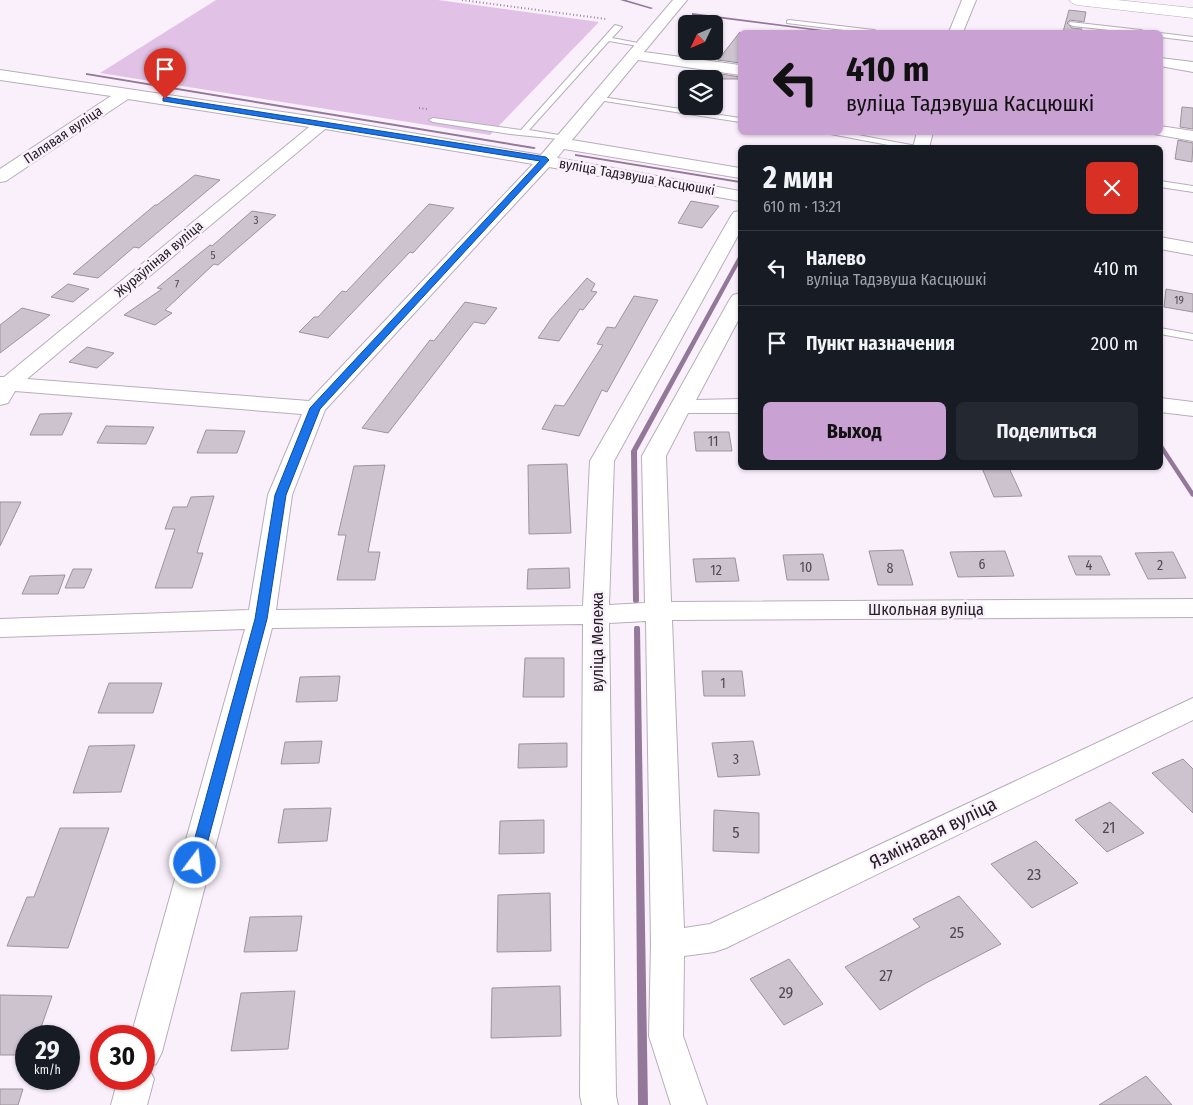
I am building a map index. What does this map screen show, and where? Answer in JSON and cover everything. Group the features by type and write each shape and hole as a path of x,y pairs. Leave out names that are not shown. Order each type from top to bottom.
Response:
{"street":[{"path":"151,1025 261,619 280,495 315,408 557,147 680,0"},
{"path":"957,30 969,0"},
{"path":"1077,0 1193,13"},
{"path":"639,50 738,70"},
{"path":"1163,62 1193,67"},
{"name":"вуліца Тадэвуша Касцюшкі","path":"0,75 323,123 557,147 738,173"},
{"name":"Палявая вуліца","path":"0,177 126,93"},
{"name":"Жураўліная вуліца","path":"3,388 323,123"},
{"path":"1163,131 1193,136"},
{"name":"вуліца Тадэвуша Касцюшкі","path":"557,147 738,195"},
{"name":"вуліца Мележа","path":"600,1105 598,1096 596,615 602,461 738,220"},
{"path":"1163,244 1193,249"},
{"path":"689,1105 666,1036 668,944 654,456 738,303"},
{"path":"3,388 315,408"},
{"path":"1163,405 1193,409"},
{"path":"681,407 738,406"},
{"name":"Школьная вуліца","path":"0,628 261,619 596,615 658,611 1193,608"},
{"name":"Язмінавая вуліца","path":"668,944 714,938 1193,708"},
{"path":"129,1105 133,1090"}],"lane":[{"path":"789,22 857,30"},
{"path":"1072,24 1124,30"},
{"path":"523,132 618,27"},
{"path":"1163,35 1193,39"},
{"path":"607,39 639,50"},
{"path":"598,98 738,120"},
{"path":"433,120 510,132 523,132 557,147"},
{"path":"844,135 909,145"},
{"path":"1163,184 1193,189"},
{"path":"1163,332 1193,337"}],"path":[{"path":"462,0 608,19"}],"shaded area":[{"path":"216,0 438,0 599,22 490,135 100,73"}],"building":[{"path":"1069,10 1086,12 1084,22 1070,20 1067,23 1072,28 1082,30 1064,30"},
{"path":"738,35 738,63 718,60 723,60 723,54"},
{"path":"723,74 738,77 738,79 723,79"},
{"path":"1182,107 1193,108 1193,129 1180,127"},
{"path":"1178,140 1193,143 1192,162 1175,159"},
{"path":"195,175 220,180 139,248 134,247 98,278 73,274 155,205"},
{"path":"691,201 719,206 702,228 678,223"},
{"path":"429,204 454,208 413,253 410,252 328,338 299,332 314,317 318,317 342,291 346,292"},
{"path":"252,211 276,215 218,265 214,264 165,310 172,313 155,325 124,315 162,289 157,288 210,245 212,246"},
{"path":"587,278 595,284 591,291 597,292 583,310 580,309 559,341 538,338 551,319"},
{"path":"68,284 89,289 73,302 51,297"},
{"path":"1166,289 1193,294 1193,312 1164,307"},
{"path":"634,296 658,300 607,392 602,390 579,436 542,429 555,405 564,406 603,345 597,344 607,327 615,328"},
{"path":"465,302 497,308 485,324 474,322 388,433 362,428 430,340 434,341"},
{"path":"22,308 50,315 0,353 0,325"},
{"path":"87,347 114,353 97,368 69,362"},
{"path":"72,413 62,435 30,435 40,414"},
{"path":"106,426 154,427 146,444 97,443"},
{"path":"206,430 245,431 237,453 197,453"},
{"path":"694,432 729,432 732,451 696,451"},
{"path":"567,464 571,533 529,534 528,465"},
{"path":"385,465 368,552 380,552 375,580 337,580 346,535 338,535 354,466"},
{"path":"983,470 1010,470 1022,496 994,497"},
{"path":"214,496 197,553 203,553 192,588 155,588 175,529 165,529 173,507 187,507 191,497"},
{"path":"0,502 21,502 0,546"},
{"path":"903,550 913,585 878,585 869,551"},
{"path":"1005,551 1014,576 958,577 950,552"},
{"path":"1173,552 1186,578 1148,579 1135,553"},
{"path":"823,554 829,580 787,580 783,555"},
{"path":"1068,556 1101,556 1110,575 1076,575"},
{"path":"735,558 739,581 696,582 693,559"},
{"path":"569,568 570,588 527,589 528,569"},
{"path":"73,569 92,569 84,588 65,588"},
{"path":"65,575 58,594 22,594 30,576"},
{"path":"525,658 564,658 564,697 523,697"},
{"path":"702,671 742,671 745,696 704,696"},
{"path":"340,676 337,701 296,702 300,677"},
{"path":"109,683 162,683 153,713 98,713"},
{"path":"322,741 319,763 281,764 285,742"},
{"path":"753,741 760,775 718,777 712,743"},
{"path":"567,743 567,767 518,768 519,744"},
{"path":"135,745 121,792 73,793 89,746"},
{"path":"1183,759 1193,769 1193,813 1152,773"},
{"path":"1110,802 1144,833 1107,852 1075,820"},
{"path":"331,808 327,841 278,843 284,809"},
{"path":"714,810 759,813 759,853 713,851"},
{"path":"544,820 544,853 499,854 500,821"},
{"path":"60,828 109,828 68,948 7,946 27,897 34,897"},
{"path":"1036,841 1078,883 1032,908 991,864"},
{"path":"550,893 551,951 497,952 498,895"},
{"path":"959,896 1001,944 926,983 880,1010 845,967 920,927 913,919"},
{"path":"302,916 297,951 244,952 250,917"},
{"path":"789,959 823,1004 784,1025 750,979"},
{"path":"560,986 561,1036 491,1038 492,988"},
{"path":"295,991 288,1049 231,1051 241,993"},
{"path":"0,995 52,996 42,1025 15,1025 15,1055 0,1055"},
{"path":"1146,1076 1172,1105 1099,1105"},
{"path":"0,1089 23,1090 18,1105 0,1105"}],"waterway":[{"path":"622,0 651,8"},
{"path":"693,14 816,30"},
{"path":"87,74 534,148"},
{"path":"576,155 738,182"},
{"path":"636,601 634,451 738,262"},
{"path":"1163,450 1193,495"},
{"path":"637,628 643,1105"}],"route":[{"path":"165,99 546,160 315,408 280,495 261,619 195,863"}]}
